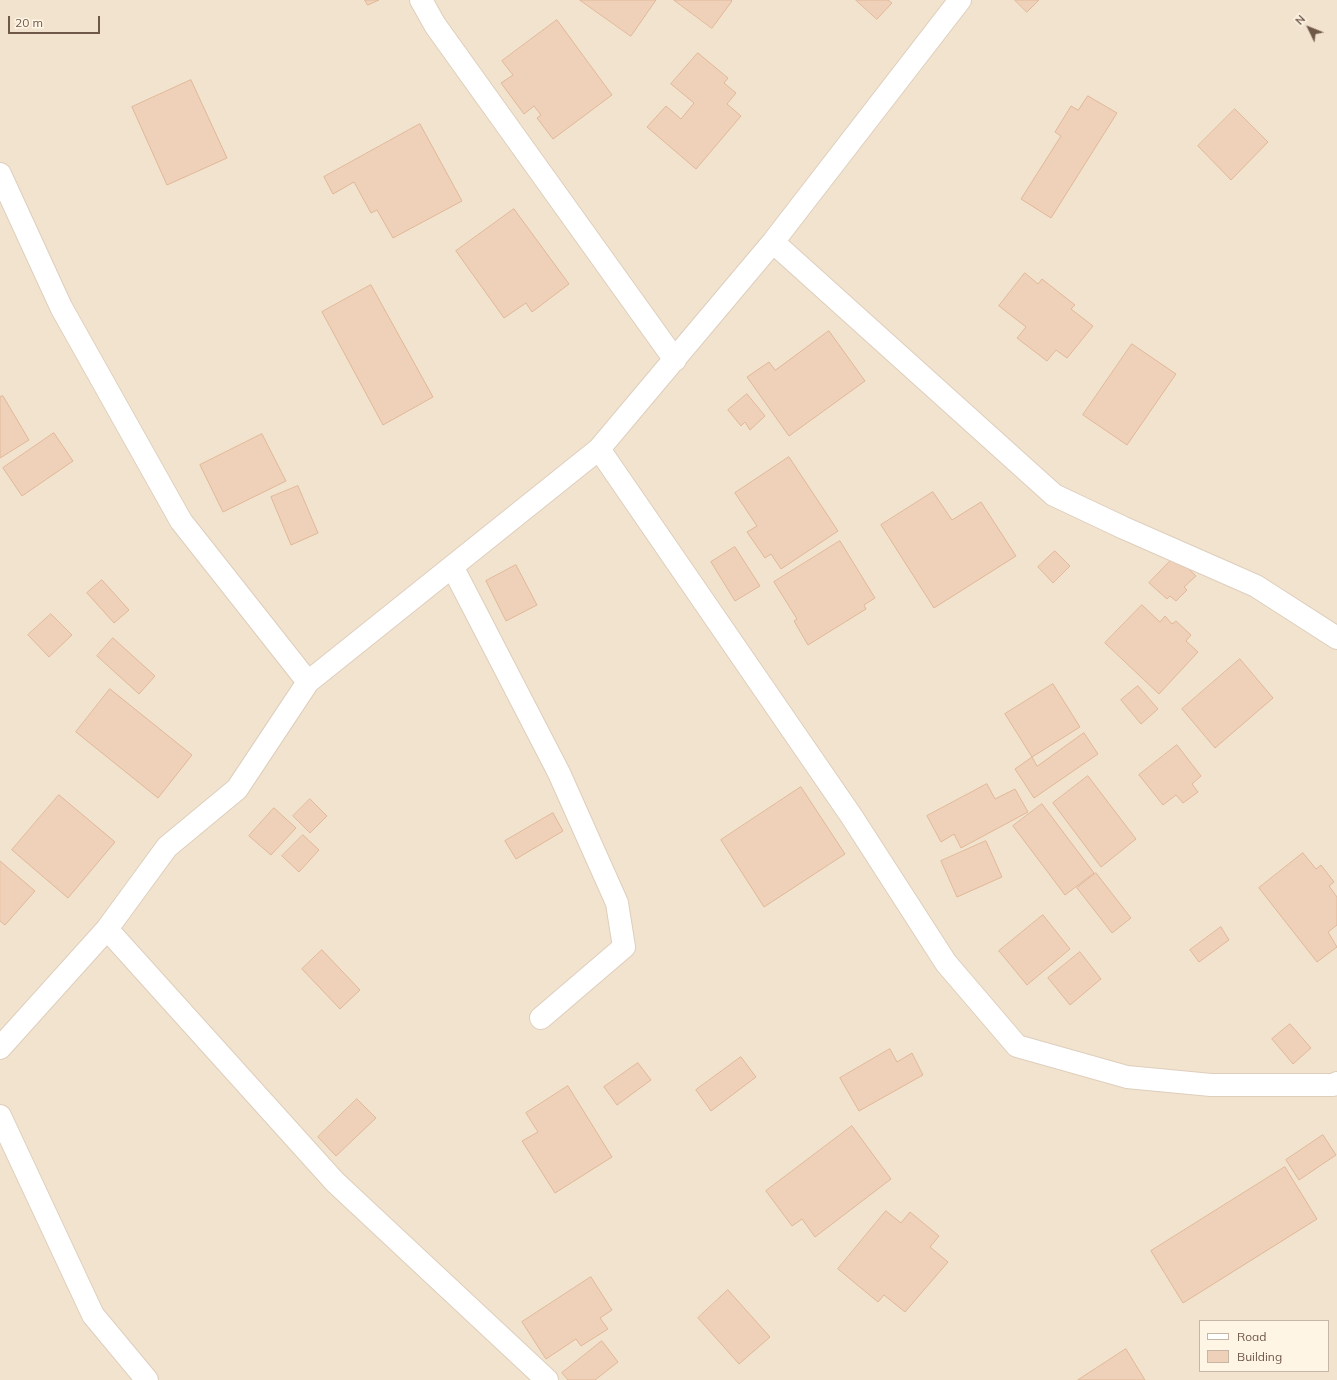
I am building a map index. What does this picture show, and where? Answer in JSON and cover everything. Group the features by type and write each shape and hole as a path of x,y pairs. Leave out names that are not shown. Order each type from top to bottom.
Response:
{"street":[{"path":"421,0 435,25 675,360"},
{"path":"0,1048 107,928 166,847 237,789 308,682 453,568 599,449 773,242 960,0"},
{"path":"0,174 61,307 181,521 308,682"},
{"path":"773,242 1054,495 1124,528 1256,586 1337,638"},
{"path":"599,449 852,817 946,963 1017,1046 1127,1077 1211,1085 1333,1085 1337,1082"},
{"path":"453,568 559,773 617,903 624,947 541,1018"},
{"path":"107,928 335,1182 547,1380"},
{"path":"0,1116 93,1315 147,1380"}],"shaded area":[{"path":"0,0 1337,0 1337,1380 0,1380"}],"building":[{"path":"365,0 379,0 368,5"},
{"path":"580,0 656,0 631,36"},
{"path":"674,0 731,0 732,1 712,28"},
{"path":"856,0 888,0 892,3 877,19"},
{"path":"1015,0 1039,0 1027,12"},
{"path":"557,20 612,95 553,139 537,118 541,115 534,106 524,114 501,83 513,75 502,61"},
{"path":"698,53 728,78 724,83 736,93 727,104 741,116 696,169 647,127 666,106 681,119 694,103 671,84"},
{"path":"191,80 227,158 167,185 132,107"},
{"path":"1088,96 1117,113 1051,218 1021,199 1061,136 1055,132 1071,106 1078,110"},
{"path":"1235,109 1268,142 1231,180 1198,146"},
{"path":"420,124 462,201 393,238 377,210 371,213 354,182 333,194 324,177"},
{"path":"514,209 569,284 532,312 526,303 504,318 456,251"},
{"path":"1025,273 1038,284 1042,279 1075,305 1071,309 1093,326 1067,358 1056,350 1047,361 1017,338 1026,327 999,306"},
{"path":"371,285 433,397 383,425 322,312"},
{"path":"829,331 865,381 789,436 747,377 769,362 775,370"},
{"path":"1132,344 1176,374 1127,445 1083,415"},
{"path":"747,394 765,416 750,430 745,422 741,426 728,410"},
{"path":"3,396 29,440 0,458 0,397"},
{"path":"54,433 73,461 22,496 3,468"},
{"path":"262,434 286,481 223,512 200,465"},
{"path":"789,457 838,531 781,569 771,554 765,558 747,532 757,526 735,493"},
{"path":"298,486 318,533 291,545 271,497"},
{"path":"933,492 952,520 981,502 1016,556 934,608 881,525"},
{"path":"840,541 875,598 864,605 866,609 808,645 794,621 797,619 774,582"},
{"path":"735,547 760,586 735,601 711,562"},
{"path":"1055,551 1070,566 1053,583 1038,567"},
{"path":"1173,558 1177,558 1196,576 1184,587 1187,590 1176,601 1170,596 1167,599 1149,583"},
{"path":"516,565 537,605 506,621 486,581"},
{"path":"102,580 129,610 114,623 87,593"},
{"path":"1142,605 1160,622 1165,616 1172,624 1176,621 1191,635 1186,641 1198,652 1159,694 1105,643"},
{"path":"51,614 72,635 49,657 28,635"},
{"path":"113,638 155,676 139,694 97,656"},
{"path":"1240,659 1273,698 1215,748 1182,709"},
{"path":"1053,684 1080,727 1032,757 1005,714"},
{"path":"1138,686 1158,709 1141,724 1121,700"},
{"path":"110,689 192,755 158,798 76,732"},
{"path":"1084,733 1098,754 1034,798 1015,769 1032,757 1037,766"},
{"path":"1177,745 1201,776 1192,784 1198,792 1183,803 1176,795 1163,805 1139,775"},
{"path":"1088,776 1136,839 1101,867 1053,803"},
{"path":"987,784 995,799 1015,789 1028,812 961,848 954,834 941,842 927,816"},
{"path":"801,787 845,854 764,907 721,840"},
{"path":"59,795 115,842 68,898 12,850"},
{"path":"310,799 327,816 310,833 293,816"},
{"path":"1042,804 1094,873 1065,895 1013,826"},
{"path":"274,808 296,828 271,855 249,836"},
{"path":"553,813 563,831 516,859 505,841"},
{"path":"303,835 319,850 299,872 282,856"},
{"path":"986,841 1002,877 957,897 941,861"},
{"path":"1303,853 1316,869 1321,865 1334,882 1329,886 1337,897 1337,925 1328,932 1337,947 1317,962 1259,888"},
{"path":"0,861 35,891 5,925 0,921"},
{"path":"1096,873 1131,918 1112,933 1077,888"},
{"path":"1043,915 1070,949 1027,985 999,951"},
{"path":"1221,927 1229,940 1199,962 1190,950"},
{"path":"322,950 360,990 340,1009 302,969"},
{"path":"1080,952 1101,979 1070,1005 1048,978"},
{"path":"1290,1024 1311,1048 1293,1064 1272,1039"},
{"path":"890,1049 897,1062 912,1053 923,1075 859,1111 840,1078"},
{"path":"741,1057 756,1077 711,1111 696,1090"},
{"path":"638,1063 651,1080 617,1105 604,1087"},
{"path":"568,1086 612,1157 555,1193 522,1141 538,1132 526,1113"},
{"path":"357,1099 376,1118 336,1156 318,1137"},
{"path":"852,1126 891,1179 815,1237 802,1219 792,1226 766,1191"},
{"path":"1323,1135 1336,1155 1299,1180 1286,1160"},
{"path":"1285,1167 1317,1219 1183,1303 1151,1251"},
{"path":"886,1211 901,1223 910,1212 939,1236 930,1247 948,1262 905,1312 884,1295 878,1302 838,1269"},
{"path":"591,1277 612,1310 600,1318 608,1329 581,1346 576,1339 546,1359 522,1322"},
{"path":"728,1290 770,1337 739,1364 698,1318"},
{"path":"602,1341 618,1362 595,1380 568,1380 562,1373"},
{"path":"1126,1349 1145,1380 1078,1380"}]}
